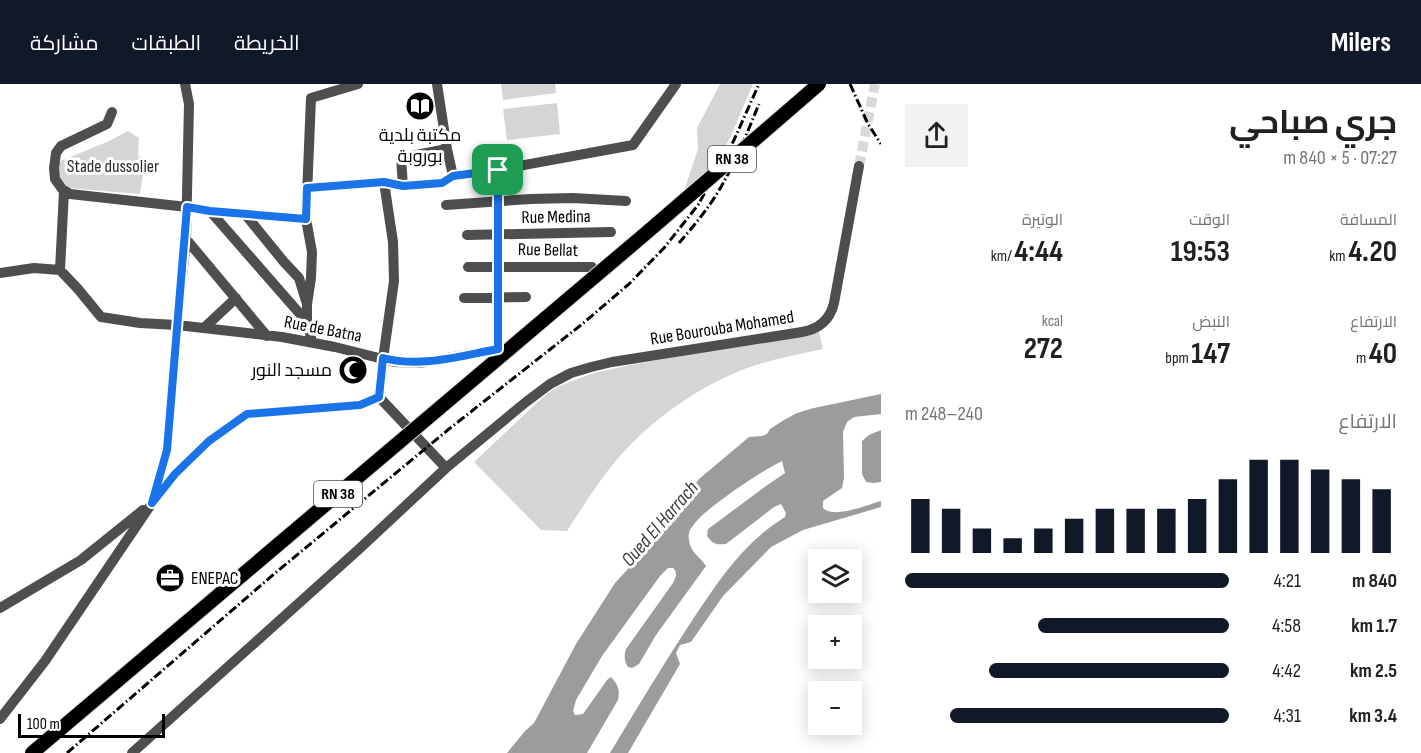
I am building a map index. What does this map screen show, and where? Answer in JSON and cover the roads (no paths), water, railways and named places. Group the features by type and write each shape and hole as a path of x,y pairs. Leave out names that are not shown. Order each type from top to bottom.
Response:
{"main road":[{"name":"RN 38","path":"32,753 819,84"}],"street":[{"path":"0,608 81,560 152,503 167,450 186,239 189,104 185,84"},
{"path":"312,342 307,322 307,304 312,252 306,219 310,98 358,84"},
{"path":"437,84 453,176"},
{"path":"307,188 384,182 403,186 442,183 453,176 633,145 676,84"},
{"path":"112,112 106,124 61,146 56,153 55,180 69,194 210,211 306,219"},
{"path":"403,186 400,158 447,149"},
{"name":"Rue Bourouba Mohamed","path":"132,753 446,468 550,384 571,373 612,362 817,328 832,310 859,166"},
{"path":"498,170 498,297"},
{"path":"384,182 393,242 394,281 379,397 446,468"},
{"path":"0,273 34,268 60,270 64,191"},
{"path":"446,205 573,198 626,201"},
{"path":"210,211 307,322"},
{"path":"245,214 299,278 307,304"},
{"name":"Rue Medina","path":"467,235 611,232"},
{"path":"186,239 267,336"},
{"name":"Rue Bellat","path":"468,267 592,267"},
{"name":"Rue de Batna","path":"60,270 101,317 312,342 395,362 420,363 498,349 498,297"},
{"path":"464,298 526,297"},
{"path":"204,328 236,298"},
{"path":"0,719 45,661 152,503 175,474 209,441 247,414 360,405 379,397"}],"tunnel":[{"path":"859,166 875,84"}],"railway":[{"path":"67,753 274,574 629,284 664,248 698,205 734,140 759,84"},
{"path":"850,84 868,124 881,144"},
{"path":"679,243 714,199 759,104"}],"place":[{"name":"مكتبة بلدية بوروبة","path":"420,106"},
{"name":"مسجد النور","path":"353,370"},
{"name":"ENEPAC","path":"170,578"}],"park label":[{"name":"Stade dussolier","path":"113,166"}],"water label":[{"name":"Oued El Harrach","path":"660,524"}]}
